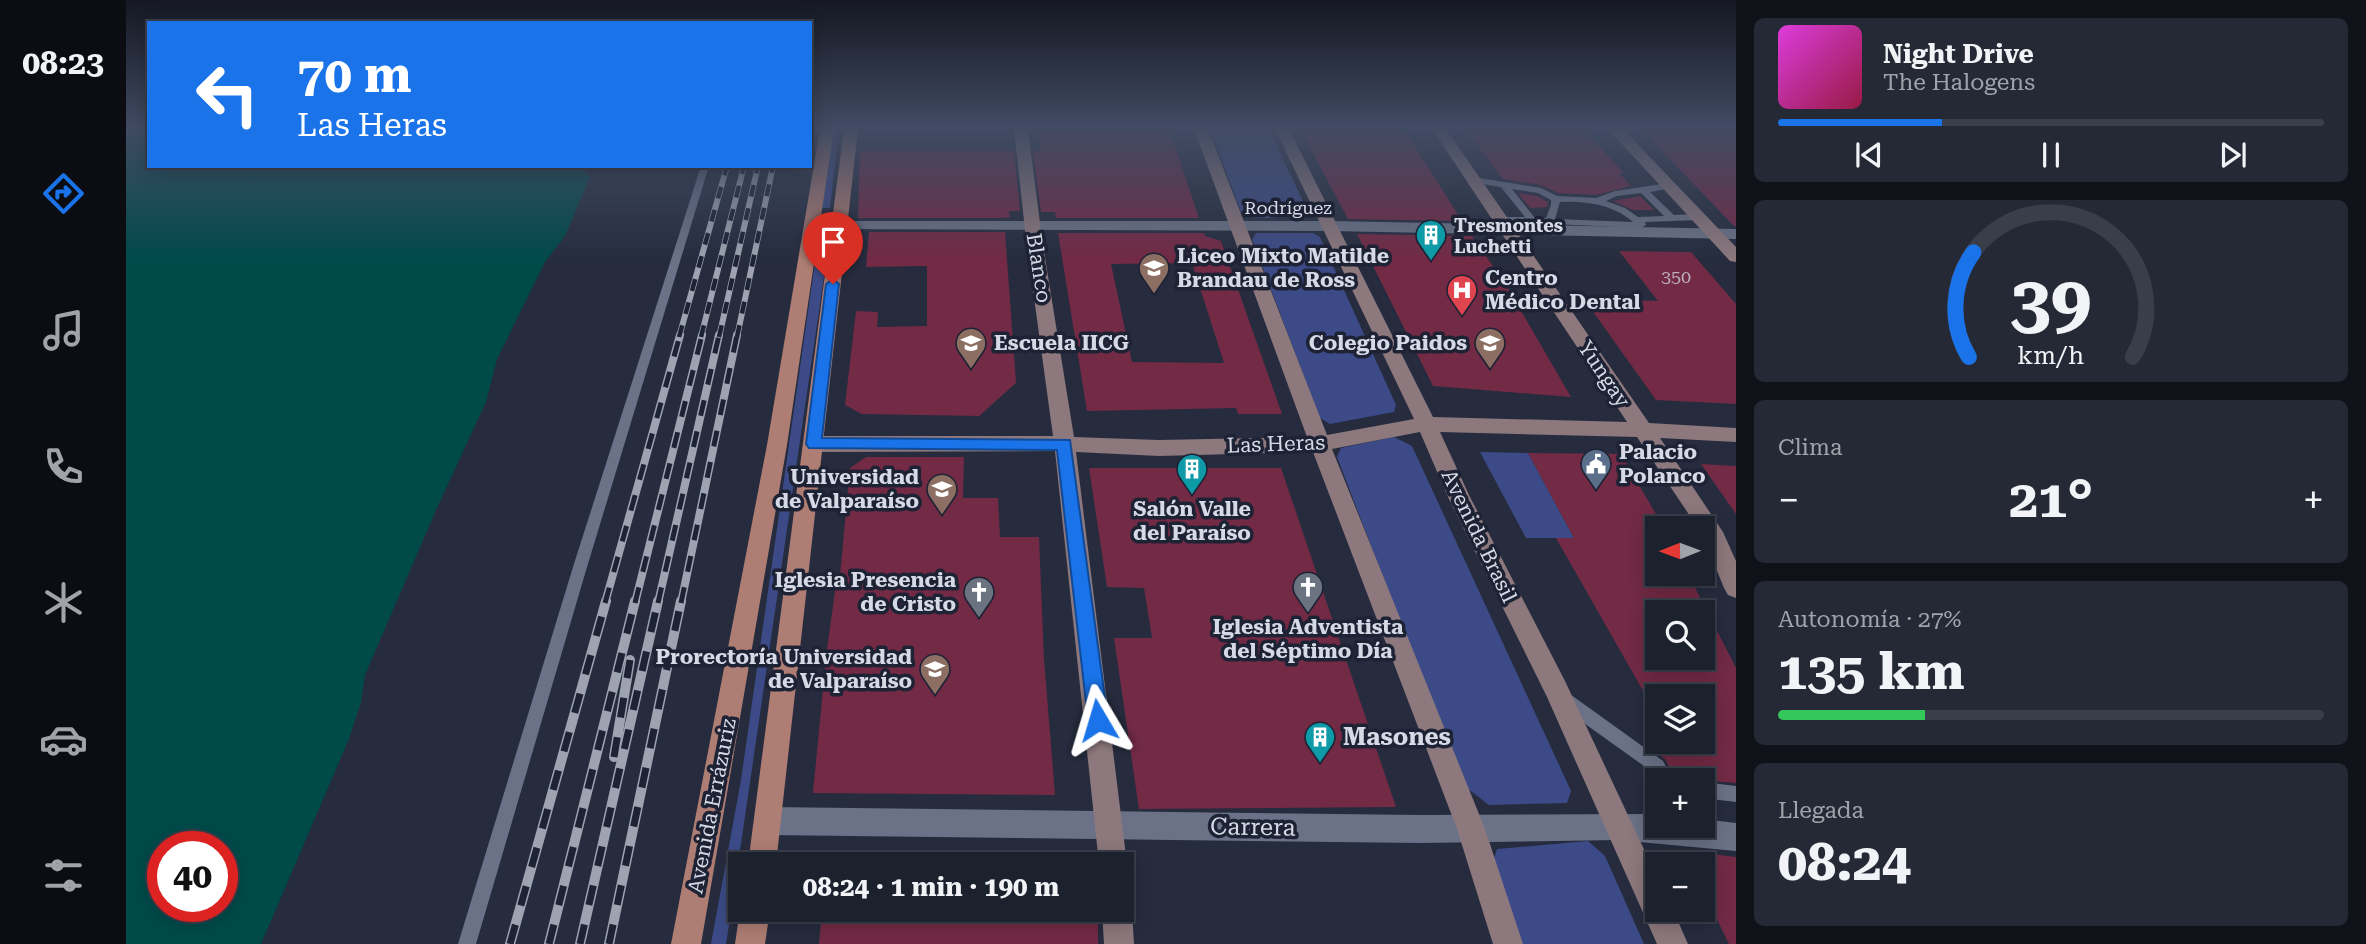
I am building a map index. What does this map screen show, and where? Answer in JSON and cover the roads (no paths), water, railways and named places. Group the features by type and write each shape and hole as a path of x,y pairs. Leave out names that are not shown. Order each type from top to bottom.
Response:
{"main road":[{"name":"Avenida Errázuriz","path":"685,944 777,445 820,173"},
{"path":"764,852 846,173"},
{"path":"750,944 753,922"}],"street":[{"name":"Blanco","path":"1026,173 1064,444 1112,852"},
{"path":"1218,173 1277,335 1471,829 1508,944"},
{"name":"Avenida Brasil","path":"1303,173 1459,497 1556,690 1673,944"},
{"name":"Yungay","path":"1468,173 1712,532 1736,588"},
{"path":"1657,173 1736,257"},
{"name":"Rodríguez","path":"840,226 1032,228 1503,224 1642,226 1736,234"},
{"name":"Las Heras","path":"814,444 1064,444 1159,447 1321,444 1425,424 1736,435"},
{"name":"Carrera","path":"769,821 1471,829 1645,827"},
{"name":"Carrera","path":"1715,834 1736,837"},
{"path":"1118,922 1119,944"}],"lane":[{"path":"467,944 576,580 703,173"},
{"path":"1473,180 1541,191 1555,199 1599,200 1669,186"},
{"path":"1504,185 1532,220"},
{"path":"1643,190 1671,218"},
{"path":"1503,224 1532,220 1549,226 1556,205 1555,199"},
{"path":"1599,200 1642,226 1671,218 1698,217"},
{"path":"1556,690 1593,722 1658,768"},
{"path":"1715,791 1736,794"}],"railway":[{"path":"679,337 725,173"},
{"path":"701,337 742,173"},
{"path":"719,337 756,173"},
{"path":"737,337 772,173"},
{"path":"605,603 680,335"},
{"path":"635,603 702,335"},
{"path":"658,603 719,335"},
{"path":"681,603 737,335"},
{"path":"510,944 606,601"},
{"path":"549,944 635,601"},
{"path":"580,944 658,601"},
{"path":"609,944 681,601"},
{"path":"614,757 630,660"}],"place":[{"name":"Tresmontes Luchetti","path":"1431,262"},
{"name":"Liceo Mixto Matilde Brandau de Ross","path":"1154,295"},
{"name":"Centro Médico Dental","path":"1462,317"},
{"name":"Escuela IICG","path":"971,370"},
{"name":"Colegio Paidos","path":"1490,370"},
{"name":"Palacio Polanco","path":"1596,491"},
{"name":"Salón Valle del Paraíso","path":"1192,496"},
{"name":"Universidad de Valparaíso","path":"942,516"},
{"name":"Iglesia Adventista del Séptimo Día","path":"1308,614"},
{"name":"Iglesia Presencia de Cristo","path":"979,619"},
{"name":"Prorectoría Universidad de Valparaíso","path":"935,696"},
{"name":"Masones","path":"1320,764"}]}
